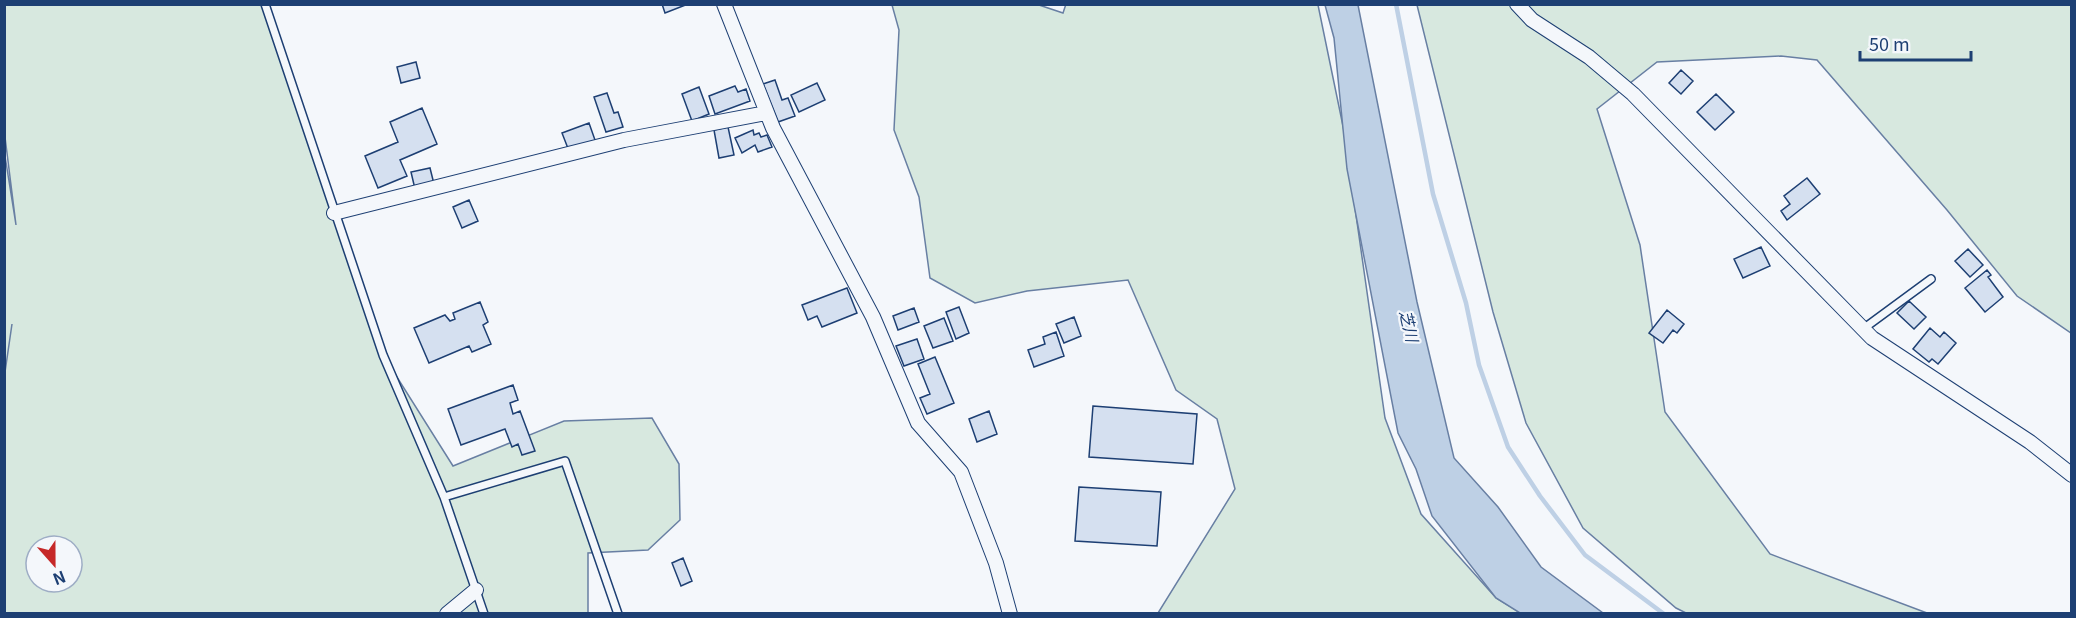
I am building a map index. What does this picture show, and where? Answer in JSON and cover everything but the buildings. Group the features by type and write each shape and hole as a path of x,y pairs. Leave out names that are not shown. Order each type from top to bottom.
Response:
{"street":[{"path":"724,4 766,112 873,317 918,423 961,472 996,563 1010,614"},
{"path":"1517,4 1532,20 1589,57 1633,94 1872,338 2030,442 2072,476"},
{"path":"334,213 624,140 766,112"},
{"path":"447,614 476,590"}],"lane":[{"path":"266,4 383,355 444,497 484,614"},
{"path":"1863,329 1931,279"},
{"path":"444,497 566,462 618,614"}],"shaded area":[{"path":"1036,4 1063,13 1066,4 1318,5 1344,131 1385,418 1421,514 1496,598 1521,613 1158,613 1235,489 1217,419 1176,390 1128,280 1027,291 975,303 930,278 919,197 894,130 899,30 892,5"},
{"path":"5,5 265,5 383,355 453,466 564,421 652,418 679,464 680,520 648,550 588,553 588,613 5,613 4,379 12,324 5,372 5,156 16,225 4,129"},
{"path":"1417,5 2071,5 2071,333 2017,296 1947,210 1817,60 1781,56 1657,62 1597,109 1640,245 1665,412 1770,554 1927,613 1686,613 1676,608 1583,528 1526,423 1493,312"}],"water":[{"name":"芝川","path":"1325,5 1358,5 1417,302 1454,458 1498,507 1541,567 1603,613 1520,613 1496,598 1432,516 1416,469 1398,433 1347,169 1334,38"}],"waterway":[{"path":"1396,4 1433,194 1466,303 1479,365 1508,447 1540,496 1585,555 1664,614"}]}
